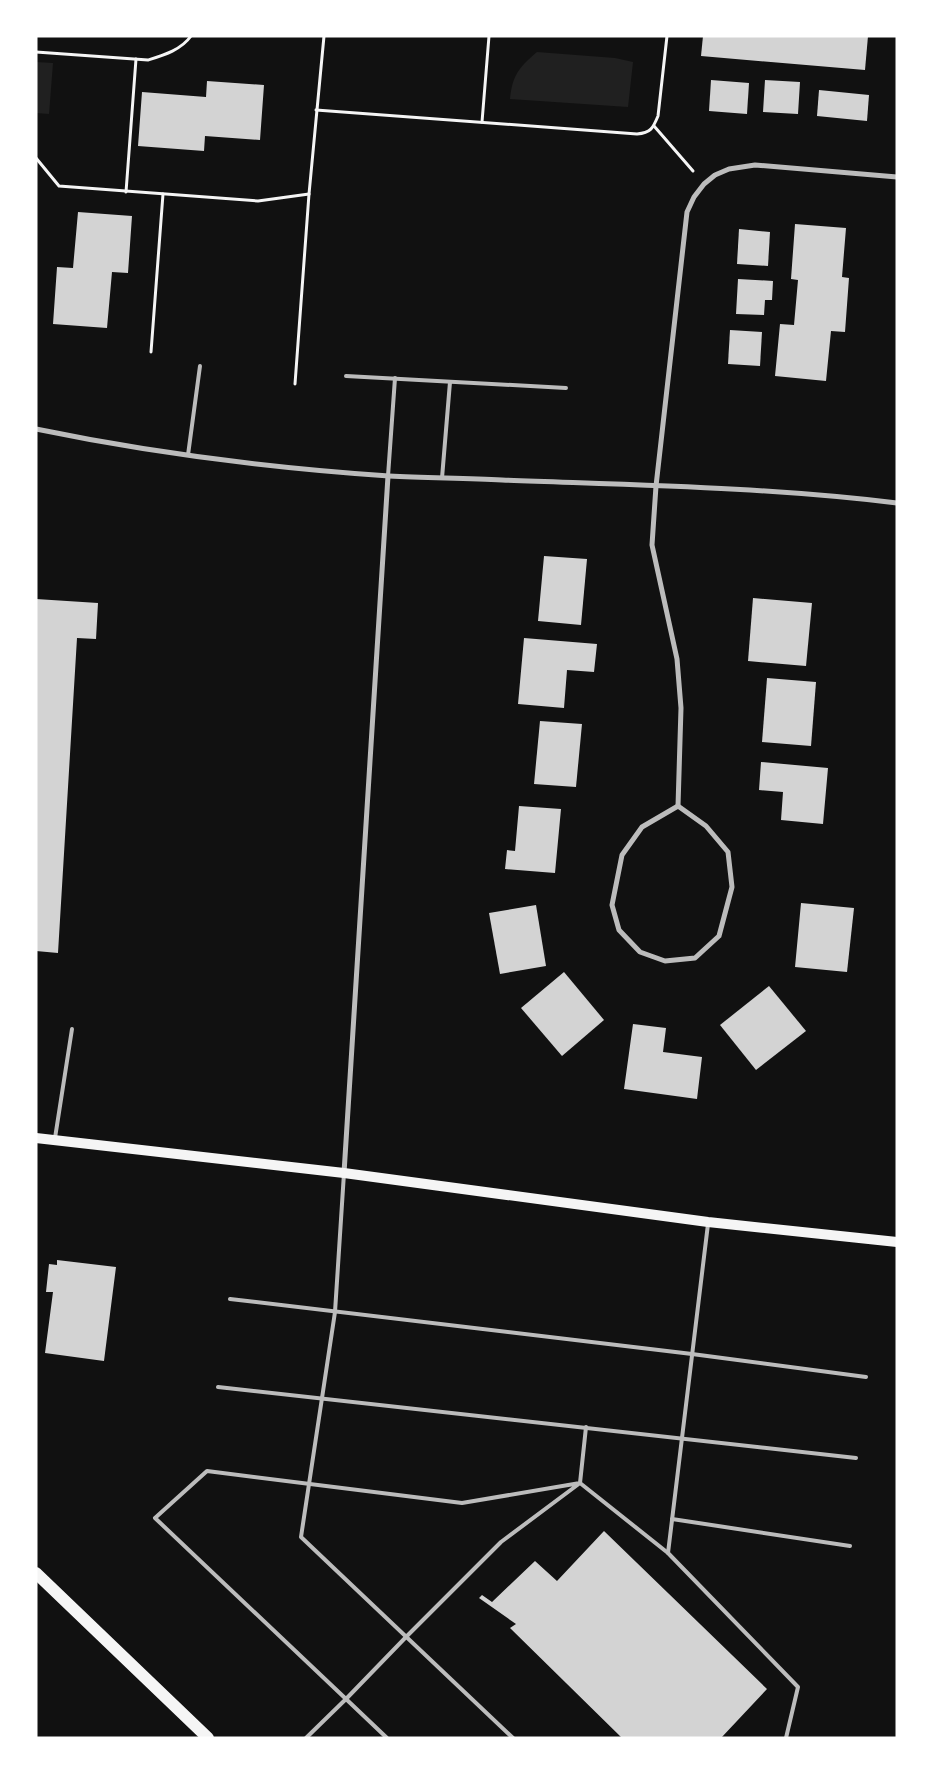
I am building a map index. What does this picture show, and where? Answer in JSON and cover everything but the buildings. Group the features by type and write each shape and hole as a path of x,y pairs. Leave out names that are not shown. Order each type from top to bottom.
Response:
{"main road":[{"path":"36,1138 344,1173 708,1222 897,1242"},
{"path":"36,1574 208,1738"}],"street":[{"path":"678,806 681,708 677,659 652,545 656,486 687,212 694,197 704,184 715,175 729,169 755,165 897,177"},
{"path":"36,429 129,447 188,455 388,476 656,486 803,494 897,503"},
{"path":"344,1173 388,476"},
{"path":"678,806 706,826 728,852 732,887 719,936 695,958 665,961 640,952 620,930 612,905 622,856 642,827 678,806"}],"lane":[{"path":"188,455 200,366"},
{"path":"346,376 566,388"},
{"path":"388,476 395,378"},
{"path":"442,478 450,382"},
{"path":"54,1140 72,1029"},
{"path":"344,1173 335,1312 301,1537 513,1738"},
{"path":"668,1552 708,1222"},
{"path":"230,1299 692,1354 866,1377"},
{"path":"218,1386 322,1400 586,1427 856,1458"},
{"path":"306,1738 501,1542 580,1483 586,1427"},
{"path":"387,1738 155,1518 207,1471 462,1503 580,1483 668,1552 798,1687 786,1738"},
{"path":"672,1520 850,1546"}],"path":[{"path":"36,52 148,60 176,49 187,42 191,36"},
{"path":"295,384 308,194 324,36"},
{"path":"482,122 489,36"},
{"path":"316,110 637,134 646,133 654,126 658,116 667,36"},
{"path":"126,192 136,59"},
{"path":"654,126 704,184"},
{"path":"36,158 59,186 258,201 308,194"},
{"path":"151,352 163,194"}],"shaded area":[{"path":"537,52 615,58 633,62 628,107 510,99 518,72 525,62"},
{"path":"36,62 53,63 49,114 36,113"}]}
